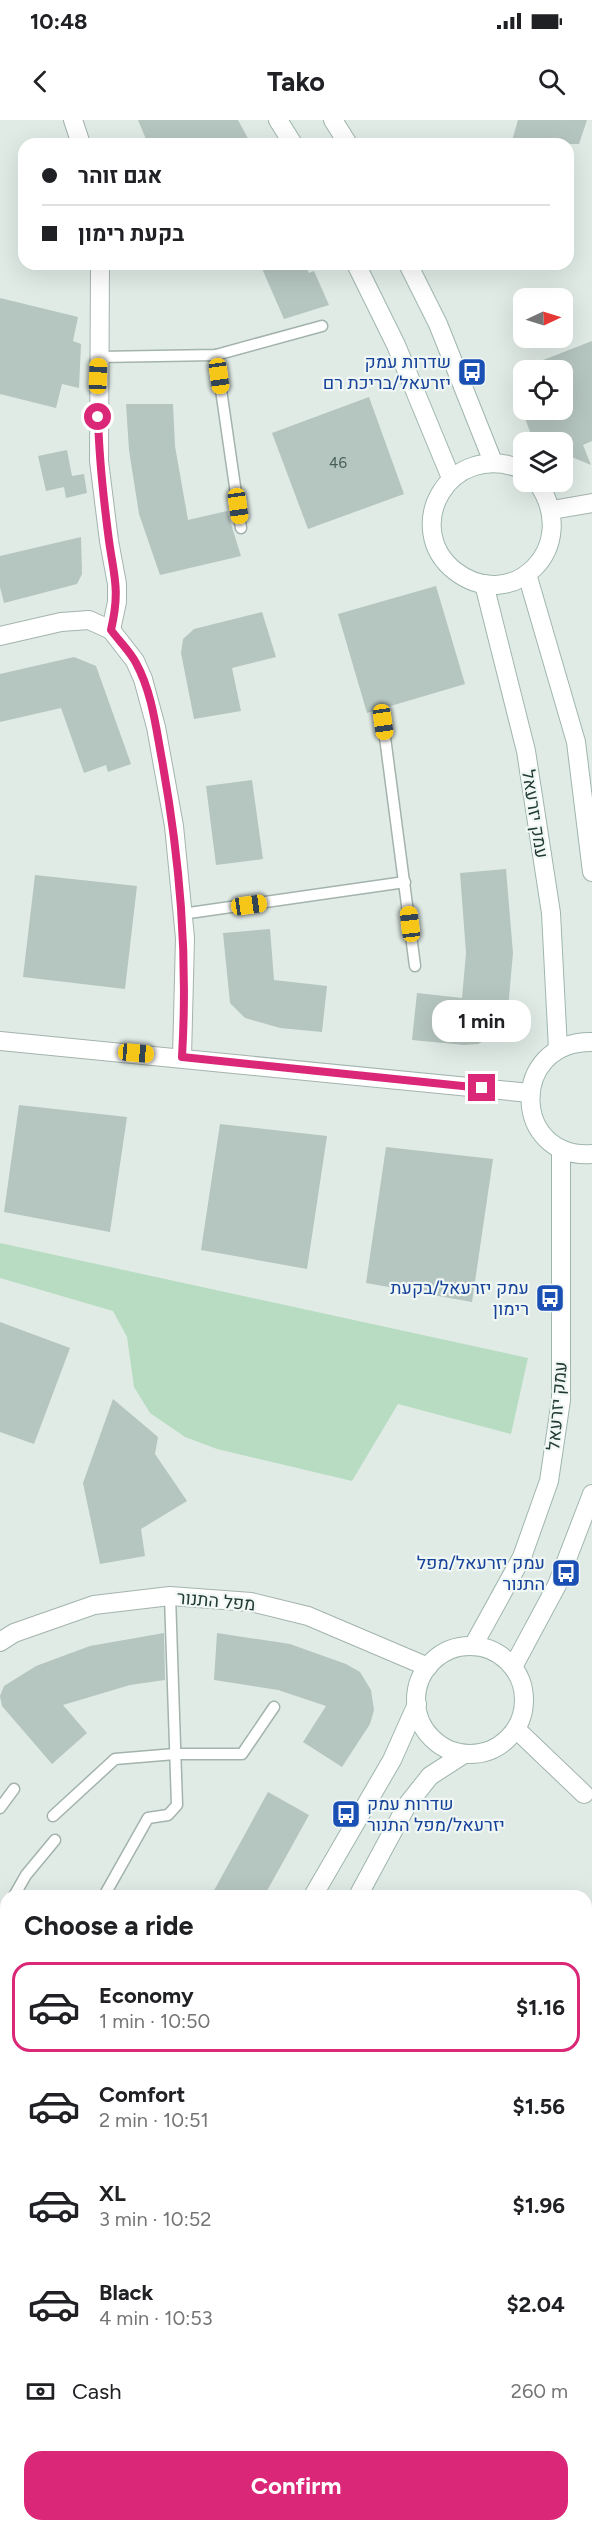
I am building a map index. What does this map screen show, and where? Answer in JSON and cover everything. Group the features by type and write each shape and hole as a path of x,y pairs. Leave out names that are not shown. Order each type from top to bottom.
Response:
{"main road":[{"path":"73,120 79,138"},
{"path":"278,120 288,138"},
{"path":"333,120 344,138"},
{"path":"100,270 99,461 117,584 117,602 111,630"},
{"path":"359,270 396,345 451,478"},
{"path":"411,270 438,324 493,462"},
{"path":"513,466 493,462 470,466 451,478 440,492 434,508 432,525 435,542 442,557 453,570 468,579 484,584 507,583 527,574 540,562 549,546 554,528 552,510 542,492"},
{"path":"552,510 592,503"},
{"path":"527,574 576,742 592,872"},
{"name":"עמק יזרעאל","path":"484,584 527,763 551,913 558,1049"},
{"path":"0,636 61,622 89,620 111,630 135,661 144,679 156,727 174,826 182,914 185,1000 182,1057"},
{"path":"0,1041 182,1057 530,1093"},
{"path":"592,1042 580,1042 558,1049 539,1067 530,1093 534,1120 540,1132 561,1150 592,1154"},
{"name":"עמק יזרעאל","path":"473,1646 522,1557 549,1481 561,1400 561,1150"},
{"path":"513,1667 557,1585 592,1494"},
{"name":"מפל התנור","path":"0,1641 15,1632 94,1605 170,1596 251,1602 308,1616 428,1667"},
{"path":"316,1890 392,1760 417,1704 421,1678 428,1667 448,1651 473,1646 495,1652 513,1667 524,1691 522,1717 516,1729 494,1749 464,1754 430,1776 407,1805 361,1890"},
{"path":"417,1704 419,1717 431,1737 446,1749 464,1754"},
{"path":"516,1729 584,1794"}],"lane":[{"path":"99,357 216,355 322,326"},
{"path":"216,355 241,528"},
{"path":"383,722 416,966"},
{"path":"182,914 405,882"},
{"path":"107,1890 148,1818 168,1815 177,1805 170,1596"},
{"path":"53,1816 115,1759 175,1754 242,1754 274,1707"},
{"path":"0,1808 14,1789"},
{"path":"17,1890 26,1875 55,1840"}],"green space":[{"path":"0,1243 528,1358 511,1434 398,1404 352,1481 217,1449 185,1437 150,1413 134,1387 127,1337 113,1311 0,1278"}],"building":[{"path":"138,120 238,120 248,138 146,138"},
{"path":"518,120 587,120 579,144 574,144 574,138 513,138"},
{"path":"263,270 308,270 309,273 314,271 329,305 284,319"},
{"path":"0,298 78,317 73,341 81,344 79,388 62,384 56,408 0,394"},
{"path":"592,341 592,441 583,445 591,465 573,458 573,432 530,432 526,420 573,420 573,360 543,360"},
{"path":"369,397 404,494 308,529 272,433"},
{"path":"126,404 173,404 175,446 188,520 227,511 241,556 160,575 139,514 129,450"},
{"path":"67,450 72,476 84,474 87,493 66,498 64,487 46,491 38,456"},
{"path":"81,537 82,574 77,584 4,603 0,587 0,556"},
{"path":"436,586 465,684 367,713 338,614"},
{"path":"262,612 276,657 232,668 241,711 194,719 181,653 183,639 194,629"},
{"path":"74,657 96,666 131,764 108,772 106,765 84,773 61,708 0,722 0,674"},
{"path":"252,780 263,859 216,865 206,786"},
{"path":"506,869 513,953 508,1009 504,1022 490,1038 478,1044 464,1045 412,1040 417,993 462,998 466,953 460,873"},
{"path":"35,875 137,886 125,989 23,977"},
{"path":"270,929 274,980 327,986 322,1032 280,1028 245,1018 230,1003 223,933"},
{"path":"19,1105 127,1117 110,1232 4,1212"},
{"path":"220,1124 327,1136 307,1269 201,1250"},
{"path":"386,1147 493,1159 472,1302 366,1283"},
{"path":"0,1322 70,1348 34,1444 0,1432"},
{"path":"113,1399 158,1437 155,1454 187,1501 141,1529 145,1556 100,1564 83,1483"},
{"path":"164,1633 165,1680 130,1685 63,1705 87,1733 52,1764 2,1706 0,1696 4,1686 36,1666 90,1646"},
{"path":"217,1633 290,1644 346,1664 360,1672 371,1690 374,1710 370,1724 342,1767 303,1742 326,1706 278,1690 214,1680"},
{"path":"268,1792 309,1815 267,1890 214,1890"}],"place":[{"name":"שדרות עמק יזרעאל/בריכת רם","path":"472,372"},
{"name":"עמק יזרעאל/בקעת רימון","path":"550,1298"},
{"name":"עמק יזרעאל/מפל התנור","path":"566,1573"},
{"name":"שדרות עמק יזרעאל/מפל התנור","path":"346,1814"}],"route":[{"path":"98,417 99,461 117,584 117,602 111,630 135,661 144,679 156,727 174,826 185,938 182,1057 482,1088"}]}
